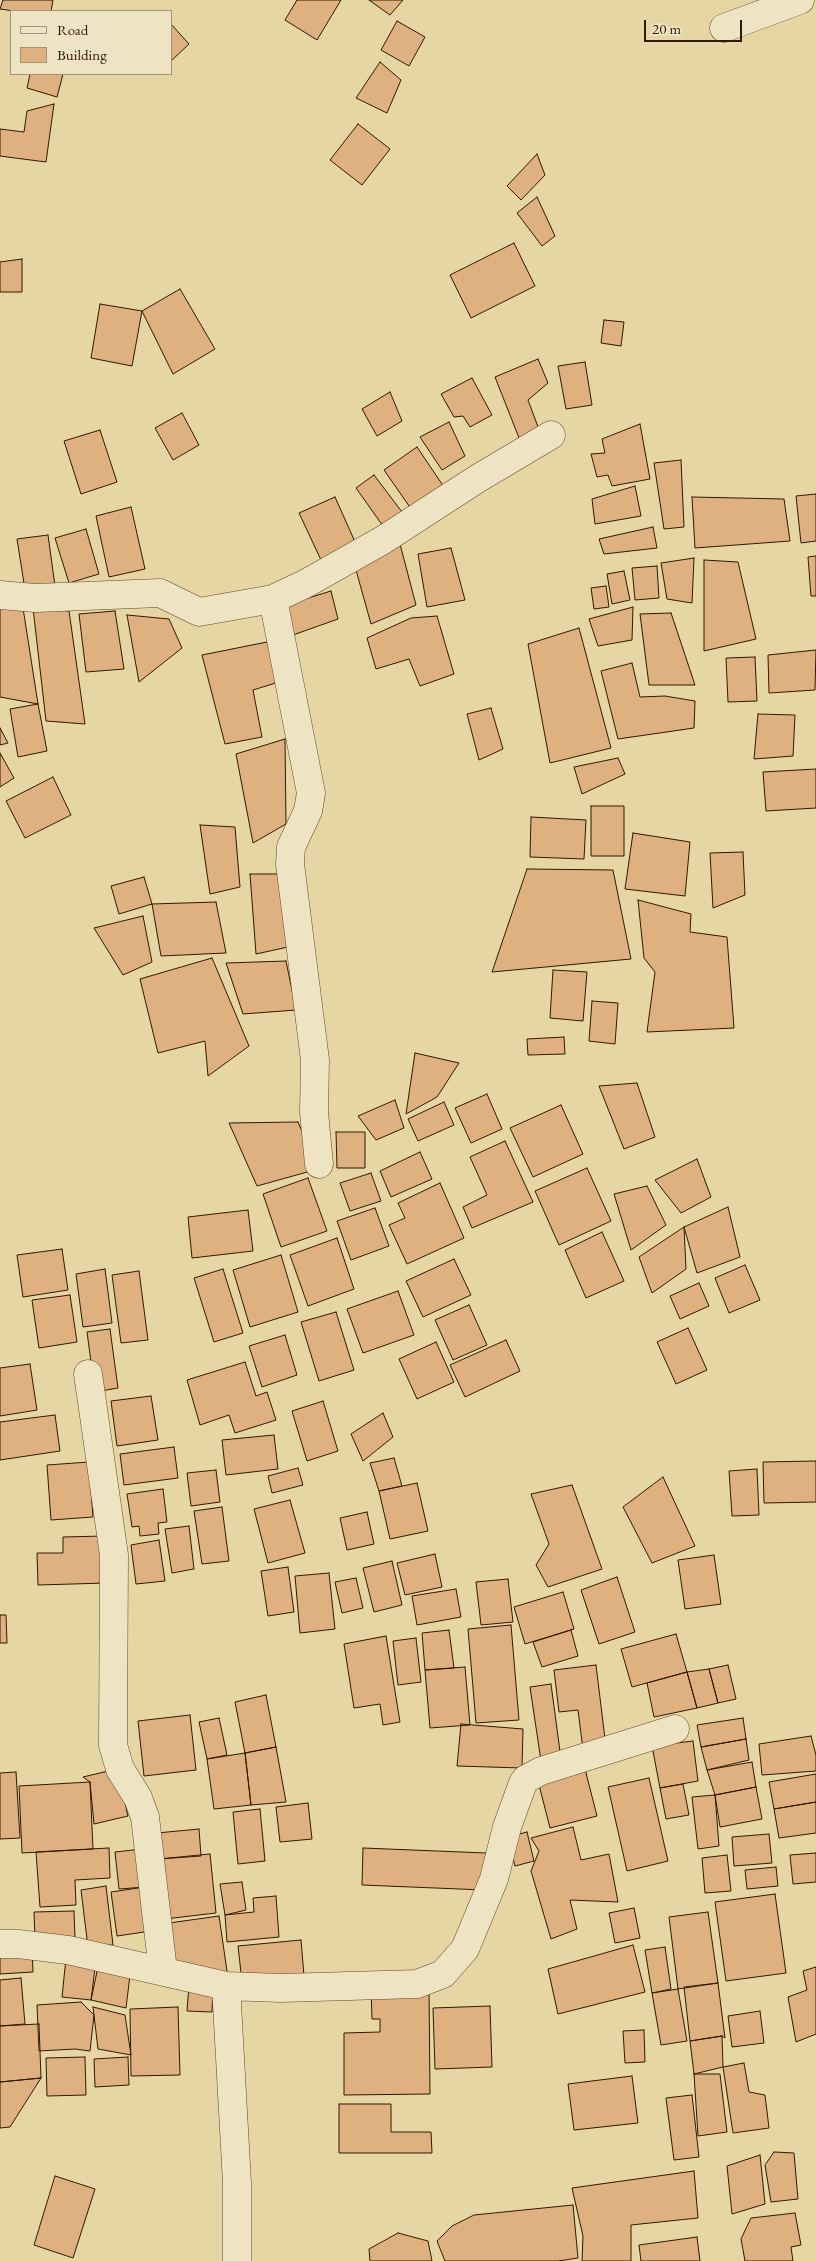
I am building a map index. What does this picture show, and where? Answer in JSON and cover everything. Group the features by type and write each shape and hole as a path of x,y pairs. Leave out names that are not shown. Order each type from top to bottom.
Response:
{"street":[{"path":"724,28 800,0"},
{"path":"0,595 35,598 160,593 199,612 273,598 305,584 384,540 477,479 551,435"},
{"path":"273,598 311,793 308,811 291,847 290,864 315,1060 314,1112 319,1164"},
{"path":"88,1374 114,1555 113,1745 120,1769 138,1798 145,1817 163,1971"},
{"path":"0,1944 18,1944 68,1950 226,1986 281,1988 417,1984 443,1974 465,1949 494,1879 507,1827 522,1783 526,1779 541,1771 675,1729"},
{"path":"226,1986 237,2183 237,2261"}],"building":[{"path":"3,0 53,0 51,10 0,9"},
{"path":"297,0 341,0 317,40 285,20"},
{"path":"369,0 403,0 390,15"},
{"path":"397,21 425,37 409,66 381,50"},
{"path":"172,25 189,44 172,60"},
{"path":"380,62 401,80 387,113 356,98"},
{"path":"30,75 63,75 57,97 27,88"},
{"path":"54,104 46,162 0,156 0,129 24,132 27,111"},
{"path":"358,124 390,149 362,185 330,160"},
{"path":"537,154 545,175 521,200 507,186"},
{"path":"537,197 555,236 542,246 517,213"},
{"path":"514,243 535,286 471,318 450,275"},
{"path":"22,259 22,292 0,292 0,262"},
{"path":"180,289 215,349 173,374 142,311"},
{"path":"100,304 142,311 132,366 91,358"},
{"path":"604,320 624,322 621,346 601,343"},
{"path":"538,359 548,383 528,400 541,435 521,443 495,377"},
{"path":"585,362 592,405 566,409 558,366"},
{"path":"472,378 492,415 470,427 463,416 454,417 441,394"},
{"path":"390,392 402,421 377,436 362,409"},
{"path":"182,413 199,445 173,460 155,428"},
{"path":"449,422 465,456 442,470 420,437"},
{"path":"640,424 650,479 612,486 608,475 597,477 591,454 605,453 602,439"},
{"path":"100,430 117,482 81,494 64,441"},
{"path":"417,447 446,490 414,513 384,470"},
{"path":"681,460 684,527 664,529 654,463"},
{"path":"374,475 402,512 383,526 356,488"},
{"path":"635,486 641,516 595,524 592,499"},
{"path":"816,494 816,541 801,543 796,496"},
{"path":"335,497 356,544 321,560 299,513"},
{"path":"692,497 784,499 790,541 695,548"},
{"path":"131,507 145,569 109,577 96,516"},
{"path":"653,527 657,548 604,554 599,539"},
{"path":"86,529 99,574 69,583 55,538"},
{"path":"48,535 55,586 25,590 17,539"},
{"path":"400,544 416,605 371,624 356,570"},
{"path":"451,548 465,600 427,607 418,554"},
{"path":"816,556 816,596 811,596 808,557"},
{"path":"694,558 692,603 667,599 661,563"},
{"path":"704,560 738,562 756,639 704,651"},
{"path":"657,566 659,598 635,600 632,568"},
{"path":"624,571 630,600 612,604 607,574"},
{"path":"606,586 609,607 594,609 591,588"},
{"path":"331,591 338,619 293,635 286,605"},
{"path":"0,605 23,608 38,704 0,697"},
{"path":"633,607 632,640 598,646 589,619"},
{"path":"33,608 69,611 85,724 46,721"},
{"path":"115,611 124,669 86,672 79,614"},
{"path":"671,613 695,685 649,685 640,614"},
{"path":"127,615 169,619 182,648 139,682"},
{"path":"437,616 454,674 420,686 409,659 376,669 367,638 411,618"},
{"path":"579,628 611,748 550,763 528,644"},
{"path":"267,642 279,682 253,690 262,737 225,744 202,655"},
{"path":"816,650 815,690 769,693 768,655"},
{"path":"755,657 757,701 728,702 726,658"},
{"path":"632,663 640,697 665,696 695,701 694,728 618,739 601,671"},
{"path":"38,704 47,751 18,757 10,709"},
{"path":"491,708 503,749 479,760 467,714"},
{"path":"758,714 795,715 793,756 754,759"},
{"path":"0,728 8,743 0,745"},
{"path":"285,739 286,824 253,843 236,754"},
{"path":"0,753 14,778 0,787"},
{"path":"618,758 625,774 582,794 574,767"},
{"path":"816,769 816,808 766,811 763,772"},
{"path":"53,777 71,815 25,838 6,801"},
{"path":"591,806 624,806 624,856 591,856"},
{"path":"531,817 586,820 584,859 530,857"},
{"path":"200,825 235,827 240,887 210,894"},
{"path":"633,833 690,842 685,896 625,889"},
{"path":"743,852 745,895 713,908 710,853"},
{"path":"527,869 613,870 631,959 492,972"},
{"path":"250,874 280,874 288,947 256,954"},
{"path":"144,877 152,904 119,914 111,886"},
{"path":"638,900 691,914 690,932 727,937 734,1028 647,1032 655,972 644,958"},
{"path":"216,902 226,953 161,956 152,904"},
{"path":"143,916 152,962 123,975 94,928"},
{"path":"212,958 249,1046 208,1076 205,1041 158,1053 140,979"},
{"path":"286,961 296,1010 243,1014 226,963"},
{"path":"553,970 587,972 583,1021 550,1018"},
{"path":"592,1001 618,1003 615,1044 589,1041"},
{"path":"564,1037 565,1054 528,1055 527,1039"},
{"path":"415,1053 459,1063 437,1097 406,1114"},
{"path":"637,1083 655,1137 624,1149 599,1086"},
{"path":"487,1094 502,1129 471,1143 455,1108"},
{"path":"395,1100 404,1128 376,1140 358,1116"},
{"path":"444,1102 454,1125 418,1141 408,1119"},
{"path":"561,1105 583,1154 533,1177 510,1128"},
{"path":"298,1122 318,1169 257,1186 229,1123"},
{"path":"336,1132 365,1132 365,1168 337,1168"},
{"path":"505,1141 533,1202 472,1228 463,1207 487,1195 470,1157"},
{"path":"420,1152 432,1179 391,1197 380,1171"},
{"path":"697,1159 711,1197 681,1213 655,1180"},
{"path":"587,1168 611,1221 559,1245 535,1191"},
{"path":"371,1173 381,1201 350,1211 340,1183"},
{"path":"308,1178 327,1231 281,1247 263,1194"},
{"path":"440,1183 464,1238 407,1264 389,1225 405,1218 398,1203"},
{"path":"647,1186 666,1225 631,1250 614,1194"},
{"path":"728,1207 740,1257 697,1273 684,1227"},
{"path":"375,1208 389,1246 351,1260 337,1221"},
{"path":"248,1210 253,1251 192,1258 188,1217"},
{"path":"684,1227 686,1269 652,1293 639,1257"},
{"path":"602,1232 624,1281 586,1298 565,1250"},
{"path":"337,1238 354,1289 308,1306 290,1255"},
{"path":"62,1249 68,1290 23,1297 17,1255"},
{"path":"281,1255 298,1312 250,1327 233,1270"},
{"path":"454,1259 471,1295 423,1317 406,1281"},
{"path":"745,1265 760,1300 729,1313 715,1278"},
{"path":"105,1269 112,1323 83,1327 76,1274"},
{"path":"223,1269 243,1333 214,1342 194,1278"},
{"path":"139,1271 148,1340 121,1343 112,1275"},
{"path":"699,1283 709,1306 680,1319 670,1296"},
{"path":"398,1291 414,1335 363,1353 347,1309"},
{"path":"70,1295 77,1342 39,1348 32,1300"},
{"path":"469,1305 487,1345 453,1360 435,1320"},
{"path":"336,1312 354,1370 319,1381 301,1322"},
{"path":"688,1328 707,1370 676,1384 657,1342"},
{"path":"110,1329 118,1388 95,1392 87,1332"},
{"path":"285,1335 297,1375 262,1387 249,1346"},
{"path":"506,1340 520,1371 465,1397 450,1365"},
{"path":"436,1342 454,1382 417,1399 399,1359"},
{"path":"245,1362 256,1396 267,1392 276,1420 235,1433 229,1415 200,1425 187,1380"},
{"path":"30,1364 37,1410 0,1416 0,1368"},
{"path":"151,1396 158,1440 117,1446 111,1401"},
{"path":"323,1401 338,1451 307,1461 292,1411"},
{"path":"383,1413 393,1437 363,1461 351,1434"},
{"path":"55,1415 60,1451 0,1460 0,1422"},
{"path":"274,1435 278,1469 226,1475 222,1440"},
{"path":"174,1447 178,1478 124,1485 120,1454"},
{"path":"394,1458 402,1486 379,1491 370,1463"},
{"path":"816,1461 816,1502 764,1503 763,1462"},
{"path":"89,1462 93,1517 51,1520 47,1465"},
{"path":"298,1468 303,1485 272,1493 268,1476"},
{"path":"757,1469 759,1515 732,1516 729,1471"},
{"path":"216,1470 220,1502 191,1506 187,1473"},
{"path":"663,1477 695,1546 652,1563 623,1507"},
{"path":"417,1483 428,1531 390,1539 379,1491"},
{"path":"572,1485 602,1569 548,1587 536,1565 549,1544 531,1494"},
{"path":"163,1489 167,1522 158,1523 159,1534 140,1536 139,1526 132,1527 127,1494"},
{"path":"290,1500 305,1553 268,1563 254,1509"},
{"path":"222,1507 229,1561 202,1564 194,1511"},
{"path":"367,1512 374,1544 347,1550 340,1518"},
{"path":"189,1526 194,1569 172,1573 165,1529"},
{"path":"104,1536 106,1583 38,1585 37,1553 63,1553 63,1537"},
{"path":"159,1540 165,1581 136,1584 131,1545"},
{"path":"435,1554 442,1587 405,1595 397,1563"},
{"path":"714,1555 721,1604 685,1609 678,1560"},
{"path":"392,1561 402,1605 374,1612 363,1568"},
{"path":"288,1567 294,1612 268,1616 261,1571"},
{"path":"329,1573 335,1629 300,1633 295,1576"},
{"path":"617,1577 635,1632 599,1644 581,1590"},
{"path":"356,1578 363,1608 342,1613 335,1582"},
{"path":"508,1579 513,1622 481,1625 476,1582"},
{"path":"456,1589 461,1617 417,1625 412,1596"},
{"path":"563,1592 574,1629 525,1644 514,1607"},
{"path":"0,1615 6,1615 7,1643 0,1643"},
{"path":"511,1625 519,1720 476,1723 468,1629"},
{"path":"449,1630 454,1668 425,1670 422,1633"},
{"path":"571,1630 578,1656 542,1667 533,1642"},
{"path":"676,1634 687,1672 632,1687 621,1649"},
{"path":"386,1636 400,1722 383,1725 380,1704 354,1708 344,1644"},
{"path":"416,1638 421,1682 398,1685 393,1641"},
{"path":"596,1665 606,1747 583,1750 578,1710 559,1712 554,1670"},
{"path":"728,1665 736,1699 718,1703 709,1669"},
{"path":"465,1667 470,1725 430,1728 425,1670"},
{"path":"709,1669 718,1703 697,1708 687,1672"},
{"path":"687,1672 697,1708 654,1717 647,1683"},
{"path":"551,1684 561,1759 541,1761 530,1687"},
{"path":"266,1695 276,1747 245,1753 235,1702"},
{"path":"190,1715 196,1770 144,1776 138,1721"},
{"path":"219,1718 227,1755 207,1759 199,1722"},
{"path":"743,1718 746,1739 701,1747 697,1725"},
{"path":"461,1724 523,1729 522,1768 457,1766"},
{"path":"811,1736 816,1755 816,1771 762,1775 759,1744"},
{"path":"746,1739 749,1760 707,1770 701,1747"},
{"path":"693,1741 698,1781 660,1788 652,1746"},
{"path":"276,1747 286,1802 251,1805 245,1753"},
{"path":"245,1753 251,1805 214,1809 207,1759"},
{"path":"752,1762 756,1787 715,1795 707,1770"},
{"path":"584,1765 597,1816 550,1828 537,1777"},
{"path":"117,1769 128,1816 94,1824 90,1782 83,1777"},
{"path":"16,1772 20,1838 0,1839 0,1773"},
{"path":"816,1774 816,1802 774,1809 769,1782"},
{"path":"649,1778 668,1861 627,1871 608,1787"},
{"path":"90,1782 93,1849 22,1853 19,1786"},
{"path":"683,1784 689,1815 666,1819 660,1788"},
{"path":"756,1787 762,1819 720,1827 715,1795"},
{"path":"715,1795 719,1846 698,1849 692,1797"},
{"path":"816,1802 816,1833 779,1838 774,1809"},
{"path":"308,1803 312,1839 280,1842 276,1807"},
{"path":"260,1809 265,1861 238,1864 233,1812"},
{"path":"573,1827 581,1860 609,1854 618,1902 570,1900 577,1929 551,1939 531,1871 539,1851 531,1838"},
{"path":"199,1829 201,1856 159,1859 157,1833"},
{"path":"527,1832 534,1861 515,1866 508,1837"},
{"path":"769,1834 772,1863 734,1866 732,1837"},
{"path":"109,1848 110,1878 75,1880 76,1905 40,1907 36,1852"},
{"path":"363,1848 486,1853 484,1890 362,1885"},
{"path":"142,1849 145,1887 119,1889 115,1852"},
{"path":"816,1853 816,1882 793,1884 790,1855"},
{"path":"210,1854 216,1913 165,1919 159,1859"},
{"path":"727,1855 731,1891 705,1893 702,1858"},
{"path":"776,1867 778,1886 747,1889 745,1870"},
{"path":"242,1882 246,1910 225,1915 220,1884"},
{"path":"106,1886 113,1945 88,1947 81,1890"},
{"path":"145,1887 151,1931 117,1936 111,1892"},
{"path":"775,1894 786,1973 726,1981 715,1902"},
{"path":"276,1896 279,1937 227,1942 225,1915 254,1912 253,1898"},
{"path":"634,1908 640,1938 615,1943 609,1913"},
{"path":"74,1911 75,1938 35,1939 34,1912"},
{"path":"708,1912 718,1983 678,1989 669,1917"},
{"path":"219,1916 228,1978 175,1965 169,1923"},
{"path":"301,1940 304,1976 242,1982 238,1946"},
{"path":"633,1945 645,1992 558,2014 548,1969"},
{"path":"665,1947 671,1989 652,1993 645,1950"},
{"path":"32,1949 33,1972 0,1974 0,1951"},
{"path":"66,1958 96,1960 91,2000 62,1997"},
{"path":"99,1962 131,1967 126,2008 91,2000"},
{"path":"816,1967 816,2034 796,2042 788,1997 807,1990 803,1971"},
{"path":"21,1978 25,2024 0,2026 0,1980"},
{"path":"718,1983 725,2038 722,2036 690,2041 684,1987"},
{"path":"189,1985 213,1986 212,2012 187,2011"},
{"path":"371,1987 429,1987 430,2094 344,2095 344,2033 380,2032 380,2019 372,2019"},
{"path":"678,1989 687,2041 661,2045 652,1993"},
{"path":"81,2002 94,2015 90,2051 75,2049 39,2051 37,2005"},
{"path":"490,2006 492,2067 435,2069 433,2008"},
{"path":"93,2007 125,2015 131,2055 98,2049"},
{"path":"178,2007 180,2075 131,2076 130,2009"},
{"path":"760,2011 764,2043 732,2047 728,2016"},
{"path":"39,2024 41,2078 0,2082 0,2026"},
{"path":"644,2030 645,2062 625,2063 623,2031"},
{"path":"722,2036 723,2067 694,2074 690,2041"},
{"path":"85,2057 86,2095 47,2096 46,2058"},
{"path":"128,2057 129,2085 95,2087 94,2059"},
{"path":"744,2063 749,2092 765,2095 769,2128 733,2133 723,2067"},
{"path":"694,2074 720,2074 727,2132 698,2136"},
{"path":"632,2076 638,2123 574,2130 568,2084"},
{"path":"41,2078 10,2127 0,2128 0,2082"},
{"path":"692,2095 699,2157 674,2160 666,2098"},
{"path":"339,2104 391,2104 391,2132 431,2132 432,2153 339,2153"},
{"path":"774,2152 794,2153 798,2199 771,2202 765,2165"},
{"path":"760,2155 765,2204 732,2214 727,2166"},
{"path":"694,2171 698,2218 631,2225 631,2261 582,2261 583,2236 572,2188"},
{"path":"55,2176 95,2189 73,2258 34,2245"},
{"path":"573,2205 578,2258 558,2261 445,2261 437,2241 452,2226 474,2215"},
{"path":"795,2213 801,2245 791,2247 793,2261 745,2261 741,2239 751,2218"},
{"path":"398,2233 428,2241 432,2261 370,2261 369,2249"},
{"path":"697,2237 700,2261 641,2261 639,2245"}]}
